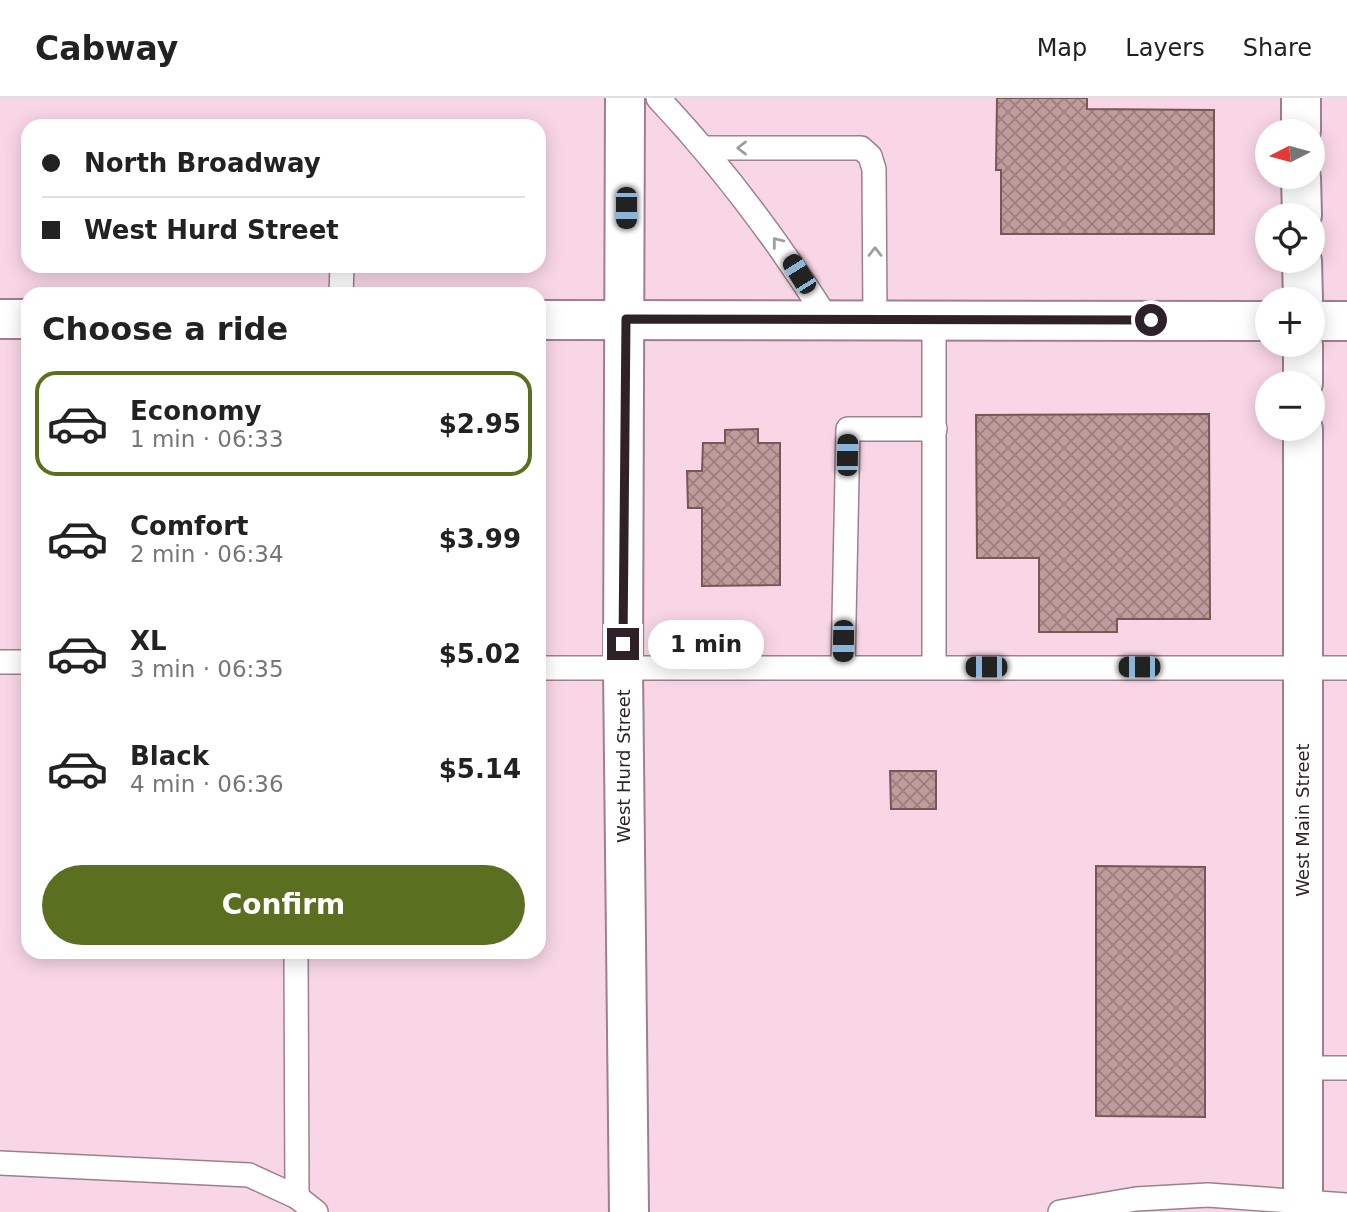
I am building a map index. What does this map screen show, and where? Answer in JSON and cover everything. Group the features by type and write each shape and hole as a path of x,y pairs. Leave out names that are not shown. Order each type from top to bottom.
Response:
{"street":[{"name":"West Hurd Street","path":"625,98 623,669 629,1212"},
{"path":"1301,98 1301,119"},
{"path":"0,319 21,319"},
{"path":"546,320 1255,321"},
{"path":"1325,321 1347,321"},
{"name":"West Main Street","path":"1303,441 1303,1206"}],"lane":[{"path":"658,98 703,148 784,251 828,320"},
{"path":"703,148 861,148 870,156 874,169 875,320"},
{"path":"934,320 934,667"},
{"path":"843,667 848,429 934,429"},
{"path":"0,662 21,662"},
{"path":"546,668 1347,668"},
{"path":"296,959 297,1197"},
{"path":"1302,1068 1347,1068"},
{"path":"0,1163 249,1175 297,1197 316,1212"},
{"path":"1060,1212 1136,1199 1196,1196 1303,1206 1347,1205"}],"building":[{"path":"997,98 1087,98 1087,109 1214,110 1214,234 1001,234 1001,170 996,170"},
{"path":"1209,414 1210,619 1117,619 1117,632 1039,632 1039,558 977,558 976,415"},
{"path":"758,429 758,443 780,443 780,585 702,586 702,508 688,508 687,471 702,471 703,443 725,443 725,430"},
{"path":"890,771 936,771 936,809 891,809"},
{"path":"1096,866 1205,867 1205,1117 1096,1116"}],"route":[{"path":"623,644 626,319 1151,320"}]}
